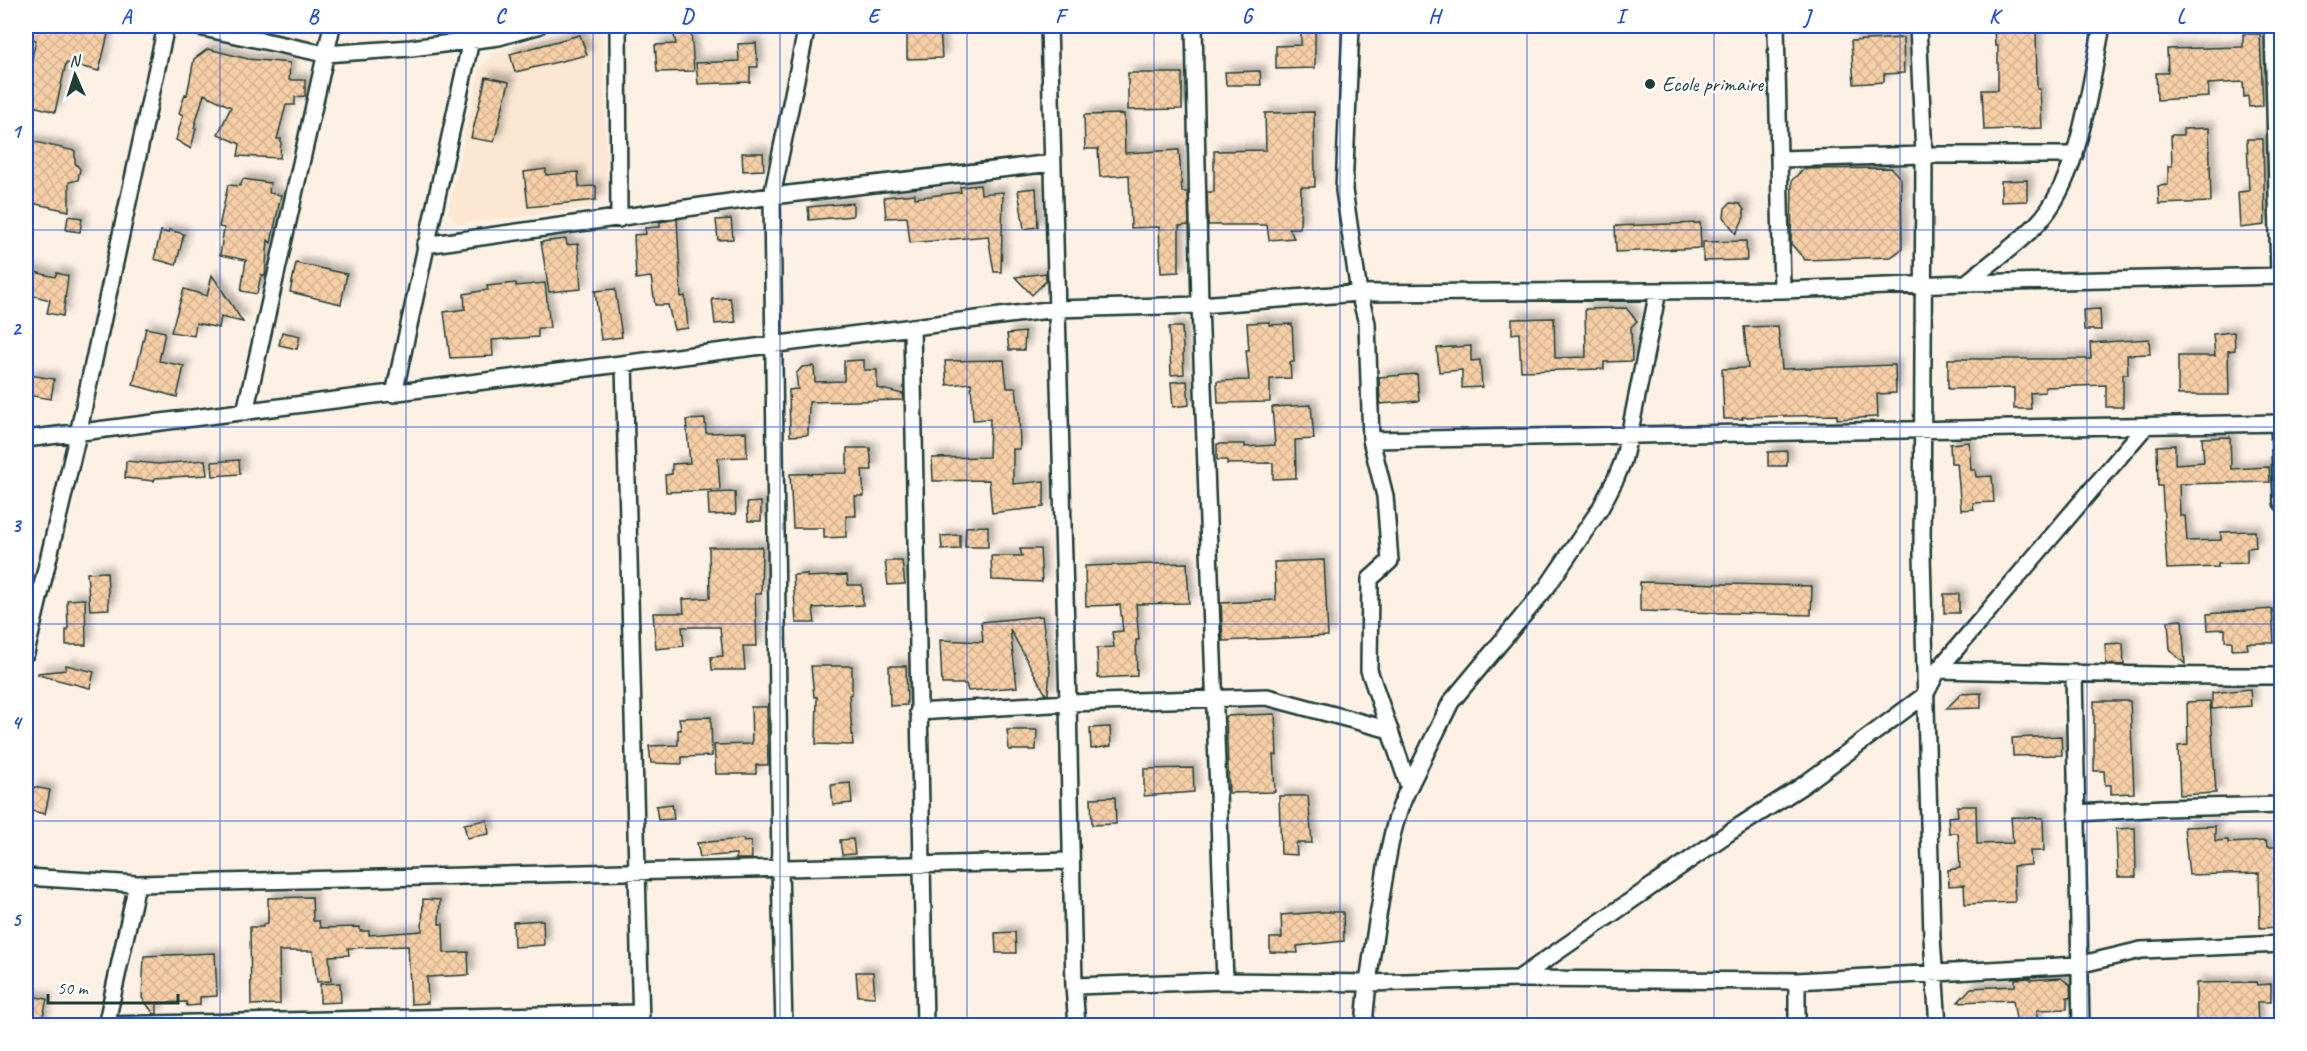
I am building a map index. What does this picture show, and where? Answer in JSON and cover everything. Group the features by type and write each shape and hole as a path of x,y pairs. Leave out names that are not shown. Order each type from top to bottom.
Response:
{"street":[{"path":"26,653 33,589 78,434 166,26"},
{"path":"194,26 325,54 411,48 499,37 538,26"},
{"path":"245,412 332,26"},
{"path":"618,26 619,219"},
{"path":"784,1026 780,868 775,346 771,285 772,196 807,26"},
{"path":"1049,26 1074,986 1077,1026"},
{"path":"1194,26 1200,305 1225,981"},
{"path":"1351,26 1344,190 1359,293 1367,323 1371,440 1389,520 1390,561 1370,579 1369,670 1409,787"},
{"path":"1776,26 1782,290"},
{"path":"1918,26 1924,155 1922,554 1932,938 1938,1026"},
{"path":"1966,283 2037,224 2061,190 2075,155 2102,26"},
{"path":"26,439 1056,309 1200,305 1359,293 1782,290 1966,283 2280,276 2273,26"},
{"path":"394,394 471,40"},
{"path":"1779,159 1924,155 2075,155"},
{"path":"426,245 772,196 1052,162"},
{"path":"1364,1026 1367,983 1397,812 1451,702 1547,587 1600,509 1623,461 1658,291"},
{"path":"912,327 925,1026"},
{"path":"137,884 106,1025 641,1019 624,364"},
{"path":"1371,440 2280,423 2282,503"},
{"path":"1518,979 1730,832 1802,786 1925,695 1938,670 2145,427"},
{"path":"1938,670 2074,672 2184,677 2282,676"},
{"path":"2074,672 2080,1026"},
{"path":"918,712 1068,703 1267,697 1390,730"},
{"path":"2077,813 2282,805"},
{"path":"26,877 137,884 1071,861"},
{"path":"1074,986 1225,981 1367,983 1518,979 1797,981 2078,965 2141,950 2282,944"},
{"path":"1797,981 1797,1026"}],"shaded area":[{"path":"589,27 603,36 607,190 594,207 458,224 448,213 480,69 495,53"}],"building":[{"path":"26,26 110,26 99,71 66,63 55,112 26,104 26,75 28,76 36,40 26,37"},
{"path":"1994,26 2036,26 2037,89 2040,89 2042,128 1984,130 1982,90 1998,90 1998,46 1995,46"},
{"path":"940,28 942,58 907,59 907,30"},
{"path":"1301,29 1315,29 1315,68 1276,69 1276,46 1301,45"},
{"path":"673,31 691,31 694,71 657,72 655,45 676,44"},
{"path":"2243,34 2260,34 2263,106 2249,107 2248,96 2244,97 2243,82 2208,84 2209,97 2157,100 2156,73 2168,73 2167,49 2243,47"},
{"path":"580,35 587,55 515,72 510,54"},
{"path":"1903,38 1904,73 1884,74 1884,82 1854,84 1851,41"},
{"path":"756,43 758,67 750,67 750,82 698,84 696,63 739,61 738,44"},
{"path":"208,49 248,59 290,63 289,80 305,80 305,96 295,97 295,105 286,105 277,139 281,139 280,158 238,156 240,144 218,134 231,107 204,94 194,128 196,128 191,149 176,140 183,115 179,113 185,94 187,95 194,59"},
{"path":"1260,71 1261,85 1226,85 1225,72"},
{"path":"1128,73 1182,73 1182,109 1128,110"},
{"path":"486,77 509,82 494,142 471,138"},
{"path":"1314,112 1315,187 1301,187 1300,228 1289,228 1294,238 1269,240 1267,225 1208,225 1207,192 1214,192 1214,151 1266,150 1265,113"},
{"path":"1124,114 1125,153 1179,150 1182,192 1188,192 1189,225 1179,226 1179,272 1161,273 1159,227 1131,228 1129,175 1100,177 1098,149 1085,149 1084,115"},
{"path":"2209,128 2211,202 2159,204 2158,186 2168,185 2168,166 2172,166 2171,135 2183,135 2183,129"},
{"path":"2247,139 2263,139 2265,225 2240,228 2238,192 2249,191"},
{"path":"26,140 75,151 75,163 80,169 78,180 69,182 69,211 26,202"},
{"path":"742,153 763,153 764,170 743,171"},
{"path":"1891,168 1901,179 1902,249 1891,257 1805,260 1791,244 1792,180 1804,169"},
{"path":"546,169 546,175 578,172 579,187 596,186 596,200 528,207 524,172"},
{"path":"243,179 270,183 269,193 281,195 271,243 268,240 265,276 261,275 257,294 241,291 246,260 220,255 224,228 219,227 228,185 240,186"},
{"path":"2027,180 2027,201 2001,202 2001,181"},
{"path":"980,185 981,194 1003,192 1001,272 994,272 988,236 910,243 907,217 886,218 884,197 915,194 915,198 961,192 960,187"},
{"path":"1036,188 1038,227 1024,229 1018,190"},
{"path":"853,203 853,216 809,220 808,207"},
{"path":"1730,203 1740,204 1744,210 1744,217 1736,234 1724,217 1725,208"},
{"path":"68,216 82,218 80,232 66,230"},
{"path":"677,219 681,297 685,296 688,328 674,330 668,305 655,305 651,277 636,279 634,235 646,234 645,228 660,227 660,222"},
{"path":"731,219 733,239 718,240 716,220"},
{"path":"1700,223 1701,248 1616,252 1615,226"},
{"path":"169,230 184,234 176,265 154,259 161,231 168,233"},
{"path":"566,239 567,245 578,244 581,289 549,292 541,242"},
{"path":"1746,241 1747,260 1703,261 1703,242"},
{"path":"296,263 347,274 341,304 290,292"},
{"path":"26,270 55,277 57,273 68,276 63,316 47,313 50,300 26,294"},
{"path":"1046,273 1046,281 1032,295 1015,277"},
{"path":"212,275 243,322 221,317 219,328 196,323 194,336 171,332 184,289 207,296"},
{"path":"516,283 516,286 545,283 550,328 538,328 538,337 492,340 493,356 450,358 444,312 465,309 464,294 488,290 487,286"},
{"path":"615,289 622,337 601,340 595,291"},
{"path":"730,298 736,322 715,324 712,299"},
{"path":"1626,308 1637,321 1631,327 1632,361 1604,362 1604,369 1521,371 1519,333 1512,334 1512,319 1554,318 1555,358 1586,357 1585,309"},
{"path":"2100,309 2101,330 2084,330 2083,310"},
{"path":"1269,322 1269,325 1292,324 1294,362 1290,362 1291,378 1270,379 1270,402 1218,403 1217,381 1249,380 1246,350 1249,350 1247,323"},
{"path":"1778,326 1782,369 1895,365 1896,393 1877,394 1878,417 1837,419 1837,415 1724,419 1722,369 1748,368 1744,327"},
{"path":"1169,327 1182,327 1184,374 1171,375"},
{"path":"146,328 165,332 159,361 184,366 177,397 133,385"},
{"path":"282,332 300,336 297,349 279,345"},
{"path":"1025,332 1024,350 1009,350 1007,334"},
{"path":"2234,332 2235,350 2228,351 2229,395 2178,395 2178,356 2215,356 2213,334"},
{"path":"2149,339 2150,354 2127,355 2128,374 2123,374 2123,407 2106,407 2106,385 2045,387 2045,392 2030,393 2031,409 2014,409 2014,388 1948,389 1948,359 2091,359 2090,343"},
{"path":"1471,346 1471,361 1480,360 1482,387 1462,388 1462,370 1439,372 1437,348"},
{"path":"864,360 864,370 877,370 877,388 903,394 904,400 809,402 808,435 790,436 789,390 798,389 796,374 802,367 814,366 815,382 844,381 844,361"},
{"path":"1004,360 1007,388 1016,388 1019,415 1020,449 1013,449 1013,484 1044,481 1044,507 992,513 989,480 933,481 932,458 989,457 990,419 973,420 971,383 947,385 945,361"},
{"path":"1417,374 1419,401 1380,404 1379,377"},
{"path":"29,375 54,379 51,399 26,395"},
{"path":"1187,381 1189,405 1173,407 1171,382"},
{"path":"1311,405 1314,439 1295,440 1296,478 1273,479 1273,463 1227,464 1227,460 1217,460 1217,444 1245,444 1245,447 1275,445 1272,407"},
{"path":"705,419 706,433 746,432 747,457 718,458 720,490 666,492 665,475 672,474 672,464 690,463 686,420"},
{"path":"2230,437 2231,469 2269,467 2270,482 2179,484 2180,516 2185,516 2187,541 2221,540 2221,532 2255,531 2256,547 2247,548 2247,563 2218,564 2218,567 2167,569 2162,486 2158,486 2157,446 2175,445 2175,464 2204,462 2202,438"},
{"path":"1969,442 1971,470 1975,470 1976,477 1992,476 1994,502 1973,503 1974,509 1961,510 1957,463 1951,463 1950,444"},
{"path":"847,448 870,448 872,470 862,470 864,496 855,496 856,516 846,516 846,537 824,538 824,528 793,528 790,474 847,473"},
{"path":"1787,451 1787,466 1768,466 1768,452"},
{"path":"205,460 207,475 155,478 154,481 125,478 126,461 158,464"},
{"path":"239,460 240,474 213,476 212,462"},
{"path":"735,492 736,514 709,515 708,493"},
{"path":"761,502 761,521 748,521 747,503"},
{"path":"988,526 988,547 965,547 966,527"},
{"path":"960,535 960,549 942,550 941,536"},
{"path":"709,547 762,547 761,594 755,594 757,646 743,646 745,670 712,670 711,657 723,656 720,627 682,627 684,646 656,649 653,613 684,613 683,599 710,598"},
{"path":"1020,549 1040,549 1042,582 992,580 991,556 1022,556"},
{"path":"1324,560 1328,636 1223,641 1221,603 1276,600 1274,562"},
{"path":"885,561 902,561 905,584 888,585"},
{"path":"1187,563 1189,603 1136,604 1139,640 1136,640 1137,676 1098,678 1097,648 1114,647 1112,632 1123,631 1120,605 1086,606 1085,566"},
{"path":"107,572 109,609 90,610 87,573"},
{"path":"807,574 807,577 847,575 848,585 862,585 863,605 813,608 815,623 796,623 793,575"},
{"path":"1640,582 1812,586 1811,615 1640,611"},
{"path":"1944,594 1959,594 1959,613 1944,613"},
{"path":"85,599 86,645 66,645 67,600"},
{"path":"2272,609 2274,643 2247,643 2248,649 2232,650 2232,641 2225,641 2225,629 2208,630 2207,614"},
{"path":"1042,616 1050,670 1048,694 1046,695 1010,629 1017,687 968,691 966,684 942,684 940,640 983,642 981,622"},
{"path":"2182,620 2185,664 2170,650 2168,621"},
{"path":"2123,643 2124,665 2106,664 2105,644"},
{"path":"66,665 94,672 90,688 38,675 38,673 66,670"},
{"path":"811,666 852,666 852,694 849,695 853,745 816,744 817,697 814,697"},
{"path":"889,666 906,666 907,705 890,706"},
{"path":"2250,689 2251,706 2212,709 2212,693"},
{"path":"1981,693 1981,708 1946,709 1961,694"},
{"path":"2094,701 2130,701 2134,793 2111,794 2111,785 2105,785 2104,771 2094,771"},
{"path":"2210,701 2216,793 2180,795 2178,746 2188,745 2187,702"},
{"path":"751,707 767,707 768,765 756,765 756,774 716,774 714,745 752,744"},
{"path":"1275,714 1277,755 1273,755 1275,792 1229,793 1226,716"},
{"path":"711,717 712,756 682,757 682,764 651,763 649,746 678,745 678,730 681,730 679,718"},
{"path":"1110,727 1111,746 1091,749 1090,728"},
{"path":"1007,730 1037,730 1036,750 1009,750"},
{"path":"2061,736 2062,755 2013,756 2012,738"},
{"path":"1193,768 1194,792 1144,796 1144,769"},
{"path":"850,783 852,803 833,805 831,785"},
{"path":"33,787 50,790 45,814 28,810"},
{"path":"1279,796 1308,796 1312,843 1296,843 1297,855 1281,854"},
{"path":"1115,797 1116,824 1092,825 1091,798"},
{"path":"672,804 674,819 658,820 656,806"},
{"path":"1957,806 1976,806 1977,844 2013,843 2011,817 2043,818 2044,851 2030,851 2031,865 2013,866 2015,902 1965,904 1964,885 1949,886 1948,870 1960,868 1958,833 1949,833 1948,817 1958,816"},
{"path":"487,820 489,834 467,838 464,824"},
{"path":"2215,826 2215,841 2228,840 2228,843 2266,841 2267,847 2282,847 2282,927 2260,928 2259,873 2189,875 2184,827"},
{"path":"2135,828 2136,877 2118,877 2116,829"},
{"path":"743,839 744,842 751,841 752,859 736,859 736,854 700,857 697,843"},
{"path":"853,839 855,854 842,855 840,840"},
{"path":"312,897 313,921 319,921 320,928 360,927 360,931 369,931 369,935 422,931 423,899 440,900 439,924 443,924 444,953 468,952 469,975 427,977 428,1003 411,1004 408,946 348,948 349,955 329,956 331,981 317,982 313,951 279,951 280,1004 251,1005 250,927 263,927 263,924 268,923 268,898"},
{"path":"1343,912 1344,941 1297,946 1298,953 1270,952 1270,938 1282,938 1281,915"},
{"path":"543,920 544,945 514,947 513,922"},
{"path":"1015,932 1016,953 996,953 995,933"},
{"path":"215,953 217,996 200,997 200,1005 187,1006 186,1002 157,1003 157,1014 154,1014 142,998 144,956"},
{"path":"856,972 873,972 875,997 858,996"},
{"path":"2030,978 2030,980 2061,978 2070,985 2071,997 2067,997 2067,1009 2037,1010 2037,1026 2017,1026 2013,1000 1958,1002 1971,988 2015,986 2015,979"},
{"path":"2256,982 2257,985 2271,984 2271,1002 2257,1002 2258,1026 2196,1026 2196,983"},
{"path":"340,983 341,1002 320,1003 320,984"},
{"path":"26,995 47,999 41,1025 26,1022"}],"place":[{"name":"Ecole primaire","path":"1650,84"}]}
